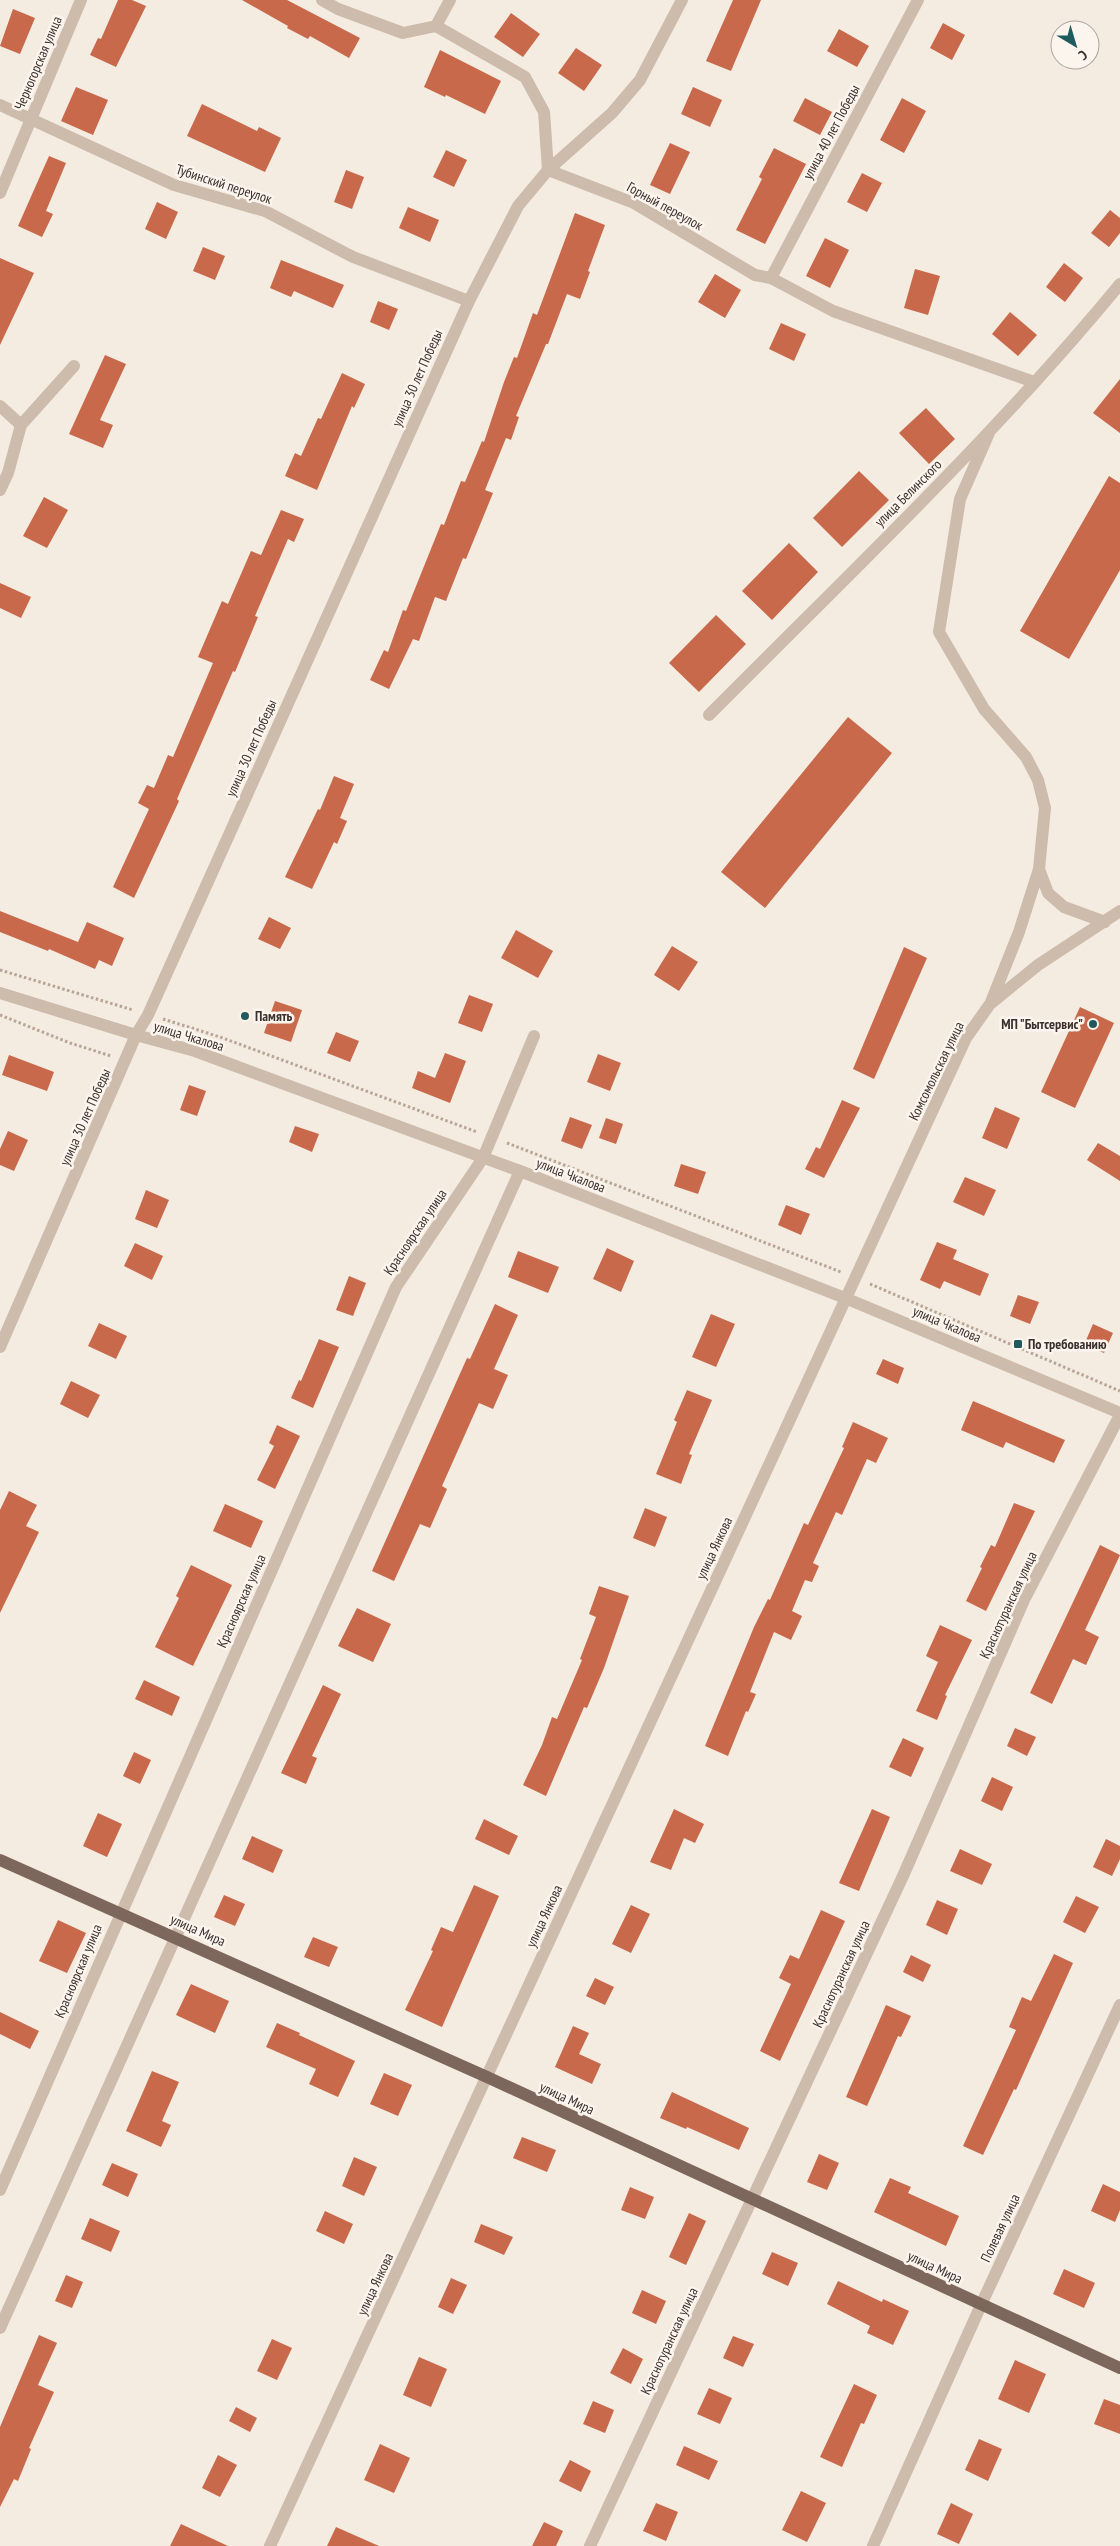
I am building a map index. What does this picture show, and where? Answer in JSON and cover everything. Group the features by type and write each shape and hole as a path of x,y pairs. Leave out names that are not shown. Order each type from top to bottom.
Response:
{"main road":[{"name":"улица Мира","path":"0,1860 175,1936 487,2077 1120,2368"}],"street":[{"name":"Черногорская улица","path":"0,193 81,0"},
{"path":"322,0 338,9 403,33 436,26 525,77 544,112 548,170"},
{"path":"436,26 450,0"},
{"name":"улица 30 лет Победы","path":"0,1347 136,1035 148,1014 469,301 518,206 548,170 612,113 640,80 682,0"},
{"name":"улица 40 лет Победы","path":"771,278 918,0"},
{"name":"Тубинский переулок","path":"0,105 174,185 265,211 353,257 469,301"},
{"name":"Горный переулок","path":"548,170 634,202 755,275 771,278 833,311 1034,382"},
{"name":"улица Белинского","path":"709,715 989,432 1071,344 1120,284"},
{"path":"0,490 8,473 21,425 74,366"},
{"path":"0,406 21,425"},
{"path":"989,432 960,499 939,632 984,709 1026,757 1038,780 1044,808 1038,869 1020,932 990,1004"},
{"path":"1038,869 1048,893 1064,907 1105,922"},
{"name":"Комсомольская улица","path":"845,1298 856,1278 966,1038 990,1004 1038,965 1120,911"},
{"name":"улица Чкалова","path":"0,993 195,1051 520,1171 845,1298 1120,1414"},
{"name":"Красноярская улица","path":"0,2190 396,1287 483,1158 534,1036"},
{"path":"0,2328 520,1171"},
{"name":"улица Янкова","path":"270,2546 845,1298"},
{"name":"Краснотуранская улица","path":"590,2546 904,1876 1024,1600 1120,1414"},
{"name":"Полевая улица","path":"873,2546 981,2305 1120,2005"}],"path":[{"path":"0,1015 70,1043 126,1061"}],"building":[{"path":"118,0 132,0 146,6 116,67 90,55 98,38 101,39"},
{"path":"242,0 287,0 360,38 349,58 310,36 308,39 287,28 288,26"},
{"path":"733,0 761,0 731,71 706,61"},
{"path":"13,9 35,18 20,54 0,46"},
{"path":"511,13 540,34 523,57 494,37"},
{"path":"943,23 965,35 952,60 930,48"},
{"path":"839,29 869,46 857,67 827,51"},
{"path":"576,48 602,65 584,91 558,73"},
{"path":"440,50 501,81 485,114 446,95 445,97 424,87"},
{"path":"76,87 108,100 93,135 61,121"},
{"path":"693,87 722,100 710,127 681,114"},
{"path":"805,98 832,112 820,135 793,121"},
{"path":"902,98 926,111 904,153 880,140"},
{"path":"202,104 257,131 259,127 281,138 265,172 187,136"},
{"path":"670,143 690,152 670,194 650,185"},
{"path":"774,148 806,164 765,244 736,230 762,179 759,177"},
{"path":"446,150 467,160 454,187 433,177"},
{"path":"49,156 66,163 46,211 53,214 42,237 18,226"},
{"path":"346,170 364,177 352,209 334,202"},
{"path":"862,173 882,183 867,212 847,202"},
{"path":"157,202 178,212 166,239 145,229"},
{"path":"408,207 439,220 430,242 399,228"},
{"path":"1110,210 1120,218 1120,233 1109,247 1091,233"},
{"path":"575,213 605,225 580,299 567,294 548,344 546,344 516,416 519,417 511,440 506,438 485,490 493,493 466,559 463,558 446,601 435,597 419,641 413,639 389,689 370,680 384,650 388,652 403,610 406,611 441,524 444,525 461,481 465,482 482,441 484,442 504,382 514,357 517,358 533,313 537,315"},
{"path":"825,238 849,250 830,288 806,276"},
{"path":"203,247 225,256 215,280 193,271"},
{"path":"0,258 34,273 0,345"},
{"path":"281,260 344,285 333,308 294,291 291,297 270,288"},
{"path":"1064,263 1083,278 1065,302 1046,287"},
{"path":"915,269 940,276 928,315 904,308"},
{"path":"715,274 741,290 725,318 698,302"},
{"path":"378,301 398,309 389,330 370,322"},
{"path":"1010,312 1037,335 1018,356 992,334"},
{"path":"781,323 806,334 794,361 769,349"},
{"path":"105,355 126,364 100,420 113,425 103,448 69,434"},
{"path":"342,373 365,384 354,408 352,406 317,490 285,476 295,453 301,456 318,418 321,419"},
{"path":"1120,379 1120,433 1093,413"},
{"path":"926,408 955,439 929,464 899,433"},
{"path":"859,471 889,500 842,547 813,518"},
{"path":"1109,476 1120,483 1120,570 1069,659 1020,631"},
{"path":"44,497 68,510 47,548 23,536"},
{"path":"281,510 304,519 294,542 288,539 255,616 258,617 235,672 233,671 177,799 179,801 134,898 113,887 149,809 138,803 147,785 154,788 168,755 173,757 213,663 198,657 222,601 228,604 251,551 261,555"},
{"path":"789,543 818,572 772,620 742,591"},
{"path":"0,583 31,597 21,618 0,608"},
{"path":"716,615 746,644 699,692 669,663"},
{"path":"848,717 892,753 765,908 721,872"},
{"path":"334,776 354,784 340,818 347,821 337,844 334,842 312,889 285,877 318,809 320,810"},
{"path":"0,911 78,942 87,922 124,938 112,966 99,960 95,969 49,949 48,951 0,932"},
{"path":"269,917 291,928 280,949 258,939"},
{"path":"516,930 553,951 538,978 501,958"},
{"path":"672,946 698,962 679,991 654,975"},
{"path":"904,947 927,958 874,1079 853,1069"},
{"path":"469,995 493,1004 482,1032 458,1023"},
{"path":"275,1001 302,1010 291,1042 264,1033"},
{"path":"1080,1007 1114,1023 1075,1108 1041,1092"},
{"path":"336,1032 359,1041 350,1062 327,1053"},
{"path":"445,1053 466,1061 450,1103 412,1088 418,1071 435,1078"},
{"path":"598,1054 621,1063 610,1091 587,1082"},
{"path":"9,1055 54,1072 47,1091 2,1075"},
{"path":"189,1085 206,1091 197,1116 180,1110"},
{"path":"842,1100 860,1108 824,1178 805,1169 816,1147 820,1149"},
{"path":"995,1107 1020,1118 1007,1149 982,1138"},
{"path":"570,1117 592,1125 582,1149 561,1141"},
{"path":"606,1118 623,1124 616,1144 599,1138"},
{"path":"295,1126 319,1134 312,1152 289,1142"},
{"path":"8,1131 28,1140 14,1171 0,1165 0,1149"},
{"path":"1098,1143 1120,1156 1120,1181 1087,1160"},
{"path":"681,1164 706,1172 698,1194 674,1186"},
{"path":"965,1177 996,1190 984,1216 953,1202"},
{"path":"146,1190 169,1200 157,1228 135,1219"},
{"path":"786,1205 810,1214 801,1235 778,1225"},
{"path":"937,1242 957,1250 953,1259 989,1274 980,1296 944,1281 940,1289 920,1280"},
{"path":"135,1243 163,1256 152,1280 124,1266"},
{"path":"607,1248 634,1261 621,1292 593,1279"},
{"path":"518,1251 559,1267 548,1293 508,1277"},
{"path":"349,1276 366,1283 353,1316 336,1310"},
{"path":"1018,1295 1039,1302 1030,1324 1010,1316"},
{"path":"495,1304 518,1315 494,1369 508,1375 493,1409 479,1403 442,1486 447,1489 430,1528 420,1524 394,1581 372,1571 467,1358 470,1359"},
{"path":"711,1314 735,1324 716,1367 692,1357"},
{"path":"99,1323 127,1336 116,1359 88,1346"},
{"path":"1093,1324 1113,1333 1104,1353 1084,1345"},
{"path":"319,1339 339,1347 313,1408 291,1398 299,1380 301,1381"},
{"path":"883,1359 904,1368 898,1384 876,1374"},
{"path":"71,1381 100,1395 88,1418 60,1404"},
{"path":"687,1390 712,1400 689,1454 692,1455 681,1484 656,1474 677,1422 674,1420"},
{"path":"973,1401 1065,1440 1054,1463 1006,1442 1003,1448 961,1430"},
{"path":"853,1422 888,1438 876,1463 867,1459 842,1515 836,1512 813,1563 819,1566 812,1582 805,1580 792,1611 802,1616 791,1640 774,1632 750,1692 756,1694 748,1712 746,1711 728,1756 705,1746 754,1627 768,1599 770,1600 804,1523 808,1525 844,1448 842,1447"},
{"path":"277,1425 300,1436 275,1489 257,1480 274,1446 269,1443"},
{"path":"9,1491 37,1505 26,1526 39,1532 0,1613 0,1510"},
{"path":"1014,1503 1035,1511 986,1611 966,1601 982,1568 980,1567 991,1545 995,1547"},
{"path":"225,1504 263,1521 251,1548 213,1531"},
{"path":"645,1508 667,1517 655,1547 633,1538"},
{"path":"1100,1545 1120,1555 1085,1630 1099,1637 1086,1665 1073,1659 1052,1704 1030,1693"},
{"path":"191,1565 232,1585 193,1666 155,1647 179,1598 176,1596"},
{"path":"599,1586 629,1596 604,1668 587,1708 584,1707 546,1796 523,1785 542,1745 552,1717 557,1719 582,1660 580,1659 596,1617 589,1614"},
{"path":"357,1608 391,1624 373,1662 338,1646"},
{"path":"940,1625 972,1640 945,1695 947,1696 937,1720 916,1711 938,1662 926,1656"},
{"path":"144,1680 180,1697 172,1716 135,1699"},
{"path":"323,1685 341,1694 312,1756 317,1758 306,1784 281,1773"},
{"path":"1015,1728 1036,1737 1027,1756 1007,1746"},
{"path":"903,1738 924,1748 911,1777 889,1767"},
{"path":"134,1752 151,1760 140,1784 123,1776"},
{"path":"992,1777 1013,1787 1002,1811 981,1801"},
{"path":"674,1809 704,1824 695,1843 684,1838 671,1870 650,1862"},
{"path":"872,1809 890,1817 859,1891 839,1883"},
{"path":"98,1813 122,1824 107,1857 83,1846"},
{"path":"484,1819 518,1836 509,1855 475,1839"},
{"path":"252,1836 283,1850 273,1873 242,1859"},
{"path":"1106,1839 1120,1846 1120,1859 1112,1876 1093,1867"},
{"path":"960,1849 992,1864 982,1885 950,1871"},
{"path":"474,1885 499,1896 442,2027 405,2010 433,1951 431,1950 441,1927 453,1932"},
{"path":"224,1895 245,1904 235,1926 214,1917"},
{"path":"1076,1896 1099,1907 1085,1933 1063,1922"},
{"path":"937,1900 958,1909 947,1935 926,1925"},
{"path":"631,1905 650,1914 631,1953 612,1944"},
{"path":"821,1910 845,1921 780,2061 760,2051 791,1984 779,1978 790,1955 799,1959"},
{"path":"58,1920 86,1933 67,1973 39,1961"},
{"path":"313,1937 338,1947 329,1967 304,1957"},
{"path":"1054,1954 1073,1963 1016,2090 1014,2089 983,2155 963,2146 1016,2030 1009,2027 1022,1997 1031,2001"},
{"path":"911,1955 931,1965 923,1982 903,1972"},
{"path":"595,1978 614,1987 605,2005 586,1996"},
{"path":"191,1984 229,2001 215,2033 176,2015"},
{"path":"886,2005 911,2016 901,2037 898,2036 867,2106 846,2097"},
{"path":"0,2012 39,2031 30,2049 0,2034"},
{"path":"277,2023 355,2061 338,2097 309,2084 316,2069 266,2047"},
{"path":"573,2026 589,2033 579,2054 601,2064 592,2084 555,2067"},
{"path":"152,2071 179,2082 162,2121 171,2125 161,2147 126,2131"},
{"path":"384,2073 412,2085 398,2116 370,2104"},
{"path":"672,2092 749,2128 739,2150 687,2127 686,2129 660,2118"},
{"path":"522,2137 556,2150 547,2172 513,2158"},
{"path":"819,2154 839,2163 827,2190 807,2182"},
{"path":"354,2157 377,2167 364,2196 342,2186"},
{"path":"112,2163 138,2174 128,2197 102,2185"},
{"path":"890,2178 911,2187 908,2193 959,2216 946,2246 874,2212"},
{"path":"1103,2184 1120,2192 1120,2210 1115,2222 1091,2211"},
{"path":"630,2187 654,2197 645,2219 621,2210"},
{"path":"325,2211 353,2224 344,2244 316,2231"},
{"path":"689,2213 706,2221 686,2265 669,2257"},
{"path":"90,2218 120,2231 111,2252 81,2239"},
{"path":"481,2224 513,2237 504,2255 474,2242"},
{"path":"772,2252 798,2263 788,2286 762,2274"},
{"path":"1064,2269 1095,2283 1084,2308 1053,2294"},
{"path":"66,2275 83,2282 72,2308 55,2301"},
{"path":"451,2278 467,2285 453,2314 438,2307"},
{"path":"838,2281 882,2302 883,2299 909,2311 893,2345 867,2333 870,2326 827,2304"},
{"path":"642,2290 666,2301 656,2324 632,2313"},
{"path":"39,2335 57,2343 38,2385 54,2392 29,2448 31,2449 18,2481 14,2479 0,2507 0,2427"},
{"path":"733,2336 754,2344 743,2367 723,2358"},
{"path":"272,2339 292,2348 277,2380 257,2371"},
{"path":"623,2348 643,2359 631,2384 610,2373"},
{"path":"419,2357 447,2369 431,2407 403,2395"},
{"path":"1015,2360 1046,2374 1029,2413 998,2399"},
{"path":"854,2384 877,2395 864,2424 861,2423 842,2467 820,2457"},
{"path":"709,2388 732,2398 720,2424 697,2414"},
{"path":"1104,2399 1120,2405 1120,2434 1094,2424"},
{"path":"593,2401 614,2410 605,2433 583,2424"},
{"path":"236,2407 257,2418 250,2432 229,2421"},
{"path":"979,2439 1002,2449 988,2481 965,2470"},
{"path":"380,2444 410,2458 394,2493 364,2480"},
{"path":"684,2446 718,2461 709,2480 676,2465"},
{"path":"218,2455 237,2465 220,2497 202,2488"},
{"path":"570,2460 591,2471 581,2492 559,2481"},
{"path":"801,2491 826,2503 807,2542 782,2530"},
{"path":"656,2503 678,2512 666,2541 643,2531"},
{"path":"951,2503 973,2514 959,2544 937,2534"},
{"path":"544,2522 563,2531 556,2546 532,2546"},
{"path":"181,2524 228,2546 170,2546"},
{"path":"336,2527 379,2546 327,2546"}],"place":[{"name":"Память","path":"245,1016"},
{"name":"МП \"Бытсервис\"","path":"1093,1024"},
{"name":"По требованию","path":"1018,1344"}]}
